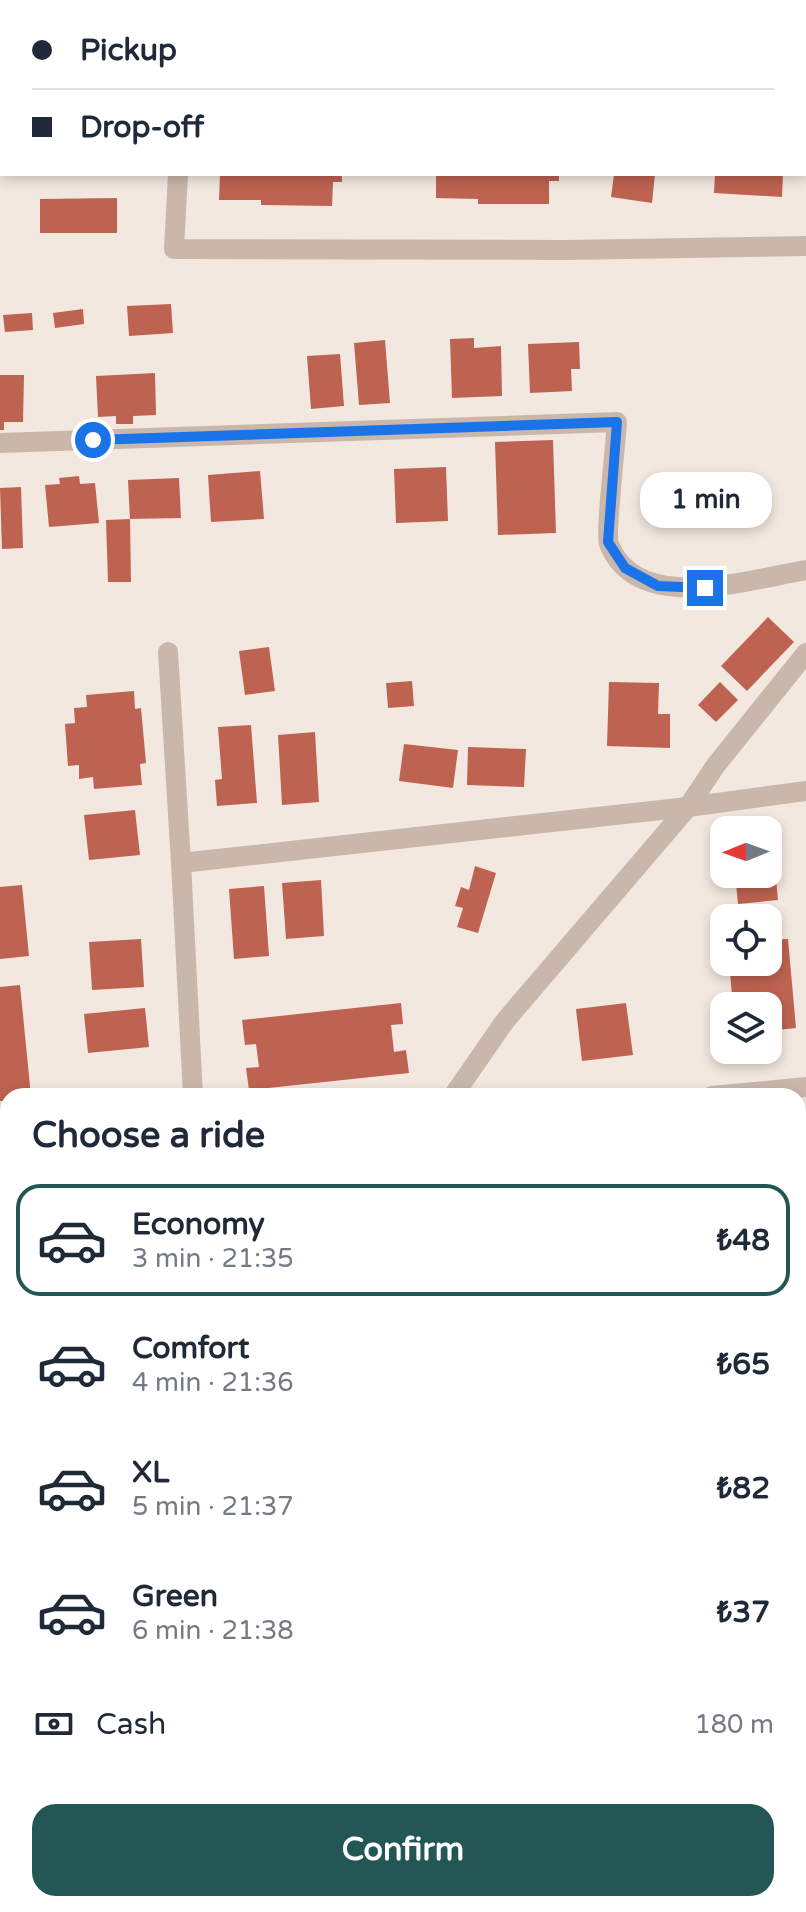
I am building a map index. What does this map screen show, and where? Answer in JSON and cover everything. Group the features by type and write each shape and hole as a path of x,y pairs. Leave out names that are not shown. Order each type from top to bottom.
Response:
{"street":[{"path":"178,176 174,249 565,250 806,246"},
{"path":"0,443 617,422 608,542 625,568 658,586 705,588 806,570"},
{"path":"168,652 193,1088"},
{"path":"459,1088 505,1021 688,807 716,765 806,653"},
{"path":"181,863 806,791"}],"building":[{"path":"220,176 342,176 342,182 333,182 332,206 261,205 261,200 219,200"},
{"path":"436,176 559,176 559,181 549,181 549,204 478,204 478,199 436,198"},
{"path":"614,176 655,176 652,203 611,197"},
{"path":"715,176 783,176 782,197 714,193"},
{"path":"117,198 117,233 40,233 40,199"},
{"path":"171,304 173,333 129,336 127,306"},
{"path":"83,309 84,324 55,328 53,313"},
{"path":"32,313 33,330 5,332 3,315"},
{"path":"474,338 474,348 501,346 502,396 452,398 450,339"},
{"path":"385,340 390,403 359,405 354,343"},
{"path":"579,342 580,369 571,369 572,391 530,393 528,344"},
{"path":"340,354 344,406 311,409 307,356"},
{"path":"155,373 156,415 133,416 133,424 116,424 116,416 98,417 96,376"},
{"path":"0,375 24,375 23,422 4,422 4,430 0,430"},
{"path":"553,440 556,533 498,535 495,442"},
{"path":"446,467 448,521 396,523 394,469"},
{"path":"260,471 264,519 211,522 208,475"},
{"path":"79,476 80,484 95,483 99,523 49,527 45,485 60,484 59,478"},
{"path":"179,478 181,518 130,519 128,480"},
{"path":"21,487 23,548 2,549 0,488"},
{"path":"130,519 131,582 108,582 106,520"},
{"path":"768,617 794,642 747,691 721,666"},
{"path":"269,647 275,691 245,695 239,651"},
{"path":"412,681 414,706 388,708 386,683"},
{"path":"609,682 659,683 658,714 670,714 670,748 607,746"},
{"path":"720,682 738,700 716,722 698,705"},
{"path":"134,691 135,709 141,708 146,763 140,764 142,785 94,789 93,777 79,779 79,765 68,766 65,724 75,723 74,708 87,707 86,695"},
{"path":"251,725 257,803 217,806 215,780 222,779 218,727"},
{"path":"315,732 319,802 282,805 278,735"},
{"path":"404,744 458,750 453,788 399,781"},
{"path":"468,747 526,749 524,787 467,785"},
{"path":"135,810 140,855 89,860 84,815"},
{"path":"475,866 496,873 478,933 457,927 463,908 455,906 461,887 469,890"},
{"path":"321,880 324,936 286,939 282,883"},
{"path":"22,885 29,956 0,959 0,887"},
{"path":"264,886 269,956 234,959 229,889"},
{"path":"736,888 777,888 778,900 738,904"},
{"path":"141,939 144,987 92,990 89,942"},
{"path":"782,939 788,939 796,1028 782,1030 782,992 732,992 730,976 782,976"},
{"path":"20,985 30,1088 0,1088 0,987"},
{"path":"401,1003 403,1024 391,1025 394,1052 406,1050 409,1073 249,1088 246,1068 259,1067 256,1044 245,1045 242,1020"},
{"path":"626,1003 633,1055 582,1061 576,1009"},
{"path":"145,1008 149,1047 88,1053 84,1014"}],"route":[{"path":"93,440 617,422 608,542 625,568 658,586 705,588"}]}
